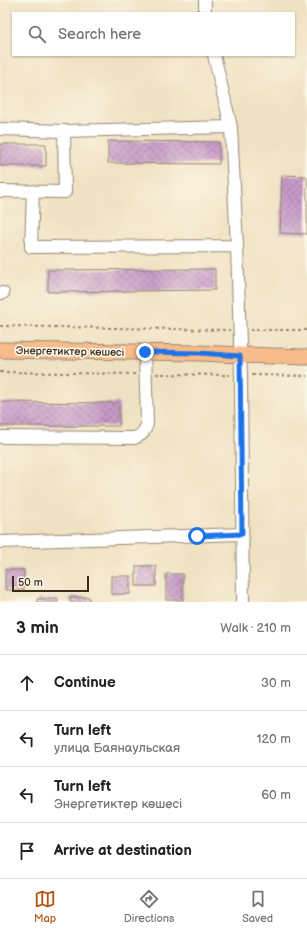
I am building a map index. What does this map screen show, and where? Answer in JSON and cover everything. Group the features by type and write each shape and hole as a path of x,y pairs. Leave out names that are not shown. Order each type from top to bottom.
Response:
{"main road":[{"name":"Энергетиктер көшесі","path":"0,350 200,353 240,356 307,357"}],"street":[{"path":"205,0 206,12"},
{"path":"214,56 231,127 237,246 240,356 243,602"},
{"path":"0,130 64,131 231,127"},
{"path":"0,191 65,192 64,131"},
{"path":"33,191 31,246 237,246"},
{"path":"0,437 134,438 140,436 145,431 147,424 145,352"},
{"path":"0,542 242,534"}],"path":[{"path":"0,326 307,330"}],"building":[{"path":"108,141 219,142 219,164 108,163"},
{"path":"0,144 46,144 46,166 0,166"},
{"path":"282,175 307,176 307,234 280,233"},
{"path":"215,269 215,290 48,292 48,270"},
{"path":"0,402 119,403 119,426 0,426"},
{"path":"136,566 156,566 156,586 136,586"},
{"path":"5,570 24,570 24,590 5,590"},
{"path":"166,574 183,574 183,600 166,600"},
{"path":"111,576 130,576 130,594 111,594"},
{"path":"70,597 89,597 89,602 70,602"},
{"path":"37,599 58,599 58,602 37,602"}],"route":[{"path":"145,352 200,353 240,356 242,534 197,536"}]}
